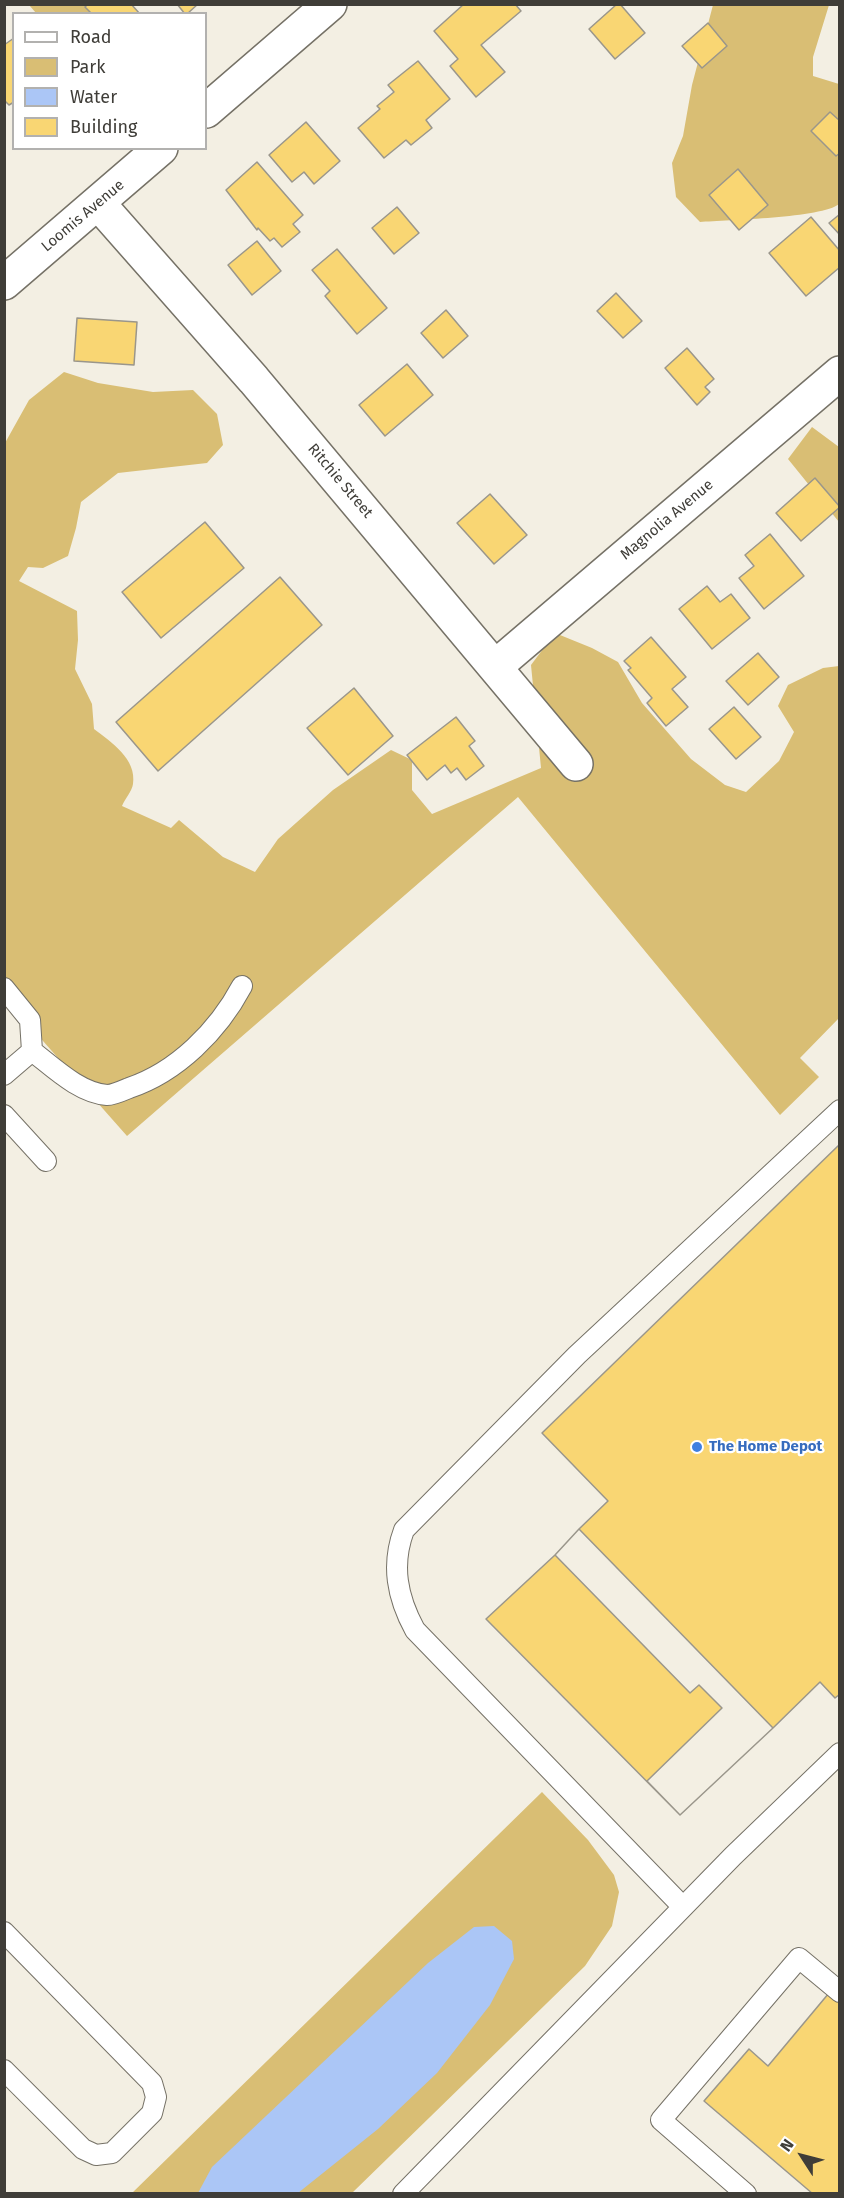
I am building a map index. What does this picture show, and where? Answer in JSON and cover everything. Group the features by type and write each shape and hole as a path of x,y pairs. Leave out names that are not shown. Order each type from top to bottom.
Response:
{"street":[{"path":"207,110 330,4"},
{"name":"Loomis Avenue","path":"4,283 159,150"},
{"name":"Ritchie Street","path":"98,203 254,380 576,764"},
{"name":"Magnolia Avenue","path":"495,667 840,373"}],"lane":[{"path":"4,988 30,1020 32,1051 87,1089 108,1095 144,1084 176,1065 208,1034 232,1004 242,986"},
{"path":"4,1075 32,1051"},
{"path":"683,1907 415,1630 404,1611 397,1586 396,1564 399,1544 404,1530 577,1355 840,1110"},
{"path":"4,1115 46,1161"},
{"path":"403,2193 683,1907 840,1753"},
{"path":"4,1932 152,2083 156,2097 152,2113 112,2153 96,2155 83,2149 4,2070"},
{"path":"746,2193 661,2120 799,1958 840,1992"}],"green space":[{"path":"29,5 97,5 102,12 35,12"},
{"path":"713,5 829,5 813,57 813,76 839,84 839,204 829,209 795,215 700,222 676,197 672,163 683,136 692,85"},
{"path":"64,372 98,383 153,392 193,390 217,414 223,445 207,463 118,473 81,502 68,556 43,568 28,567 19,581 77,611 78,640 75,669 92,704 94,729 127,759 133,775 132,787 122,806 171,828 179,820 223,857 255,872 278,839 333,790 391,750 412,760 412,790 432,814 541,768 531,665 555,633 592,648 618,662 642,703 691,759 725,785 746,792 779,761 794,732 778,706 788,685 823,668 839,666 839,1018 800,1058 819,1077 780,1115 518,797 127,1136 5,998 5,443 29,400"},
{"path":"812,427 839,447 839,522 788,459"},
{"path":"542,1792 588,1840 614,1875 619,1892 612,1926 585,1966 352,2193 131,2194"}],"water":[{"path":"494,1926 512,1941 514,1959 490,2005 437,2073 378,2129 298,2193 198,2193 212,2167 428,1963 474,1927"}],"building":[{"path":"88,4 131,4 138,12 90,12 85,7"},
{"path":"177,4 198,4 189,12 183,12"},
{"path":"464,4 515,4 521,11 481,45 505,72 476,97 450,66 458,59 434,31"},
{"path":"617,4 620,4 645,33 615,59 589,29"},
{"path":"708,23 727,46 702,68 682,46"},
{"path":"12,39 12,103 9,105 4,100 4,45"},
{"path":"418,61 450,99 426,120 432,128 411,145 406,140 384,158 358,128 380,109 377,106 394,92 388,85"},
{"path":"830,112 840,121 840,153 836,156 811,131"},
{"path":"306,122 340,161 314,184 304,172 292,182 269,155"},
{"path":"257,162 303,215 293,224 300,232 282,247 274,238 270,241 258,228 257,230 226,190"},
{"path":"738,169 768,205 739,230 709,195"},
{"path":"397,207 419,233 394,254 372,228"},
{"path":"840,214 840,235 829,223"},
{"path":"811,217 840,251 840,267 806,296 769,253"},
{"path":"257,241 281,271 252,295 228,265"},
{"path":"337,249 387,308 357,334 325,296 330,291 312,270"},
{"path":"616,293 642,321 623,338 597,311"},
{"path":"446,310 468,336 443,358 421,333"},
{"path":"77,318 137,322 134,365 74,361"},
{"path":"687,348 714,379 705,387 710,392 697,405 665,368"},
{"path":"407,364 433,395 385,436 359,405"},
{"path":"815,478 840,507 801,541 776,513"},
{"path":"490,494 527,535 494,564 457,523"},
{"path":"205,522 244,568 161,638 122,592"},
{"path":"770,534 804,576 764,609 739,578 754,566 745,555"},
{"path":"280,577 322,625 158,771 116,722"},
{"path":"707,586 720,602 731,594 750,618 712,649 679,609"},
{"path":"651,637 686,677 672,689 688,707 666,726 647,703 652,698 628,670 631,668 624,661"},
{"path":"758,653 779,677 748,705 726,681"},
{"path":"354,688 393,736 348,775 307,728"},
{"path":"734,707 761,737 736,759 709,729"},
{"path":"456,717 475,741 469,746 484,766 466,780 457,768 451,773 445,765 427,780 407,755"},
{"name":"The Home Depot","path":"840,1144 840,1694 835,1698 820,1682 773,1728 579,1529 608,1501 542,1433"},
{"path":"579,1529 773,1728 680,1815 486,1619 555,1555"},
{"path":"579,1529 773,1728 680,1815 647,1781 722,1708 699,1685 690,1693 555,1555"},
{"path":"829,1993 840,2003 840,2194 813,2194 704,2101 749,2049 768,2066"}],"place":[{"name":"The Home Depot","path":"697,1447"}]}
